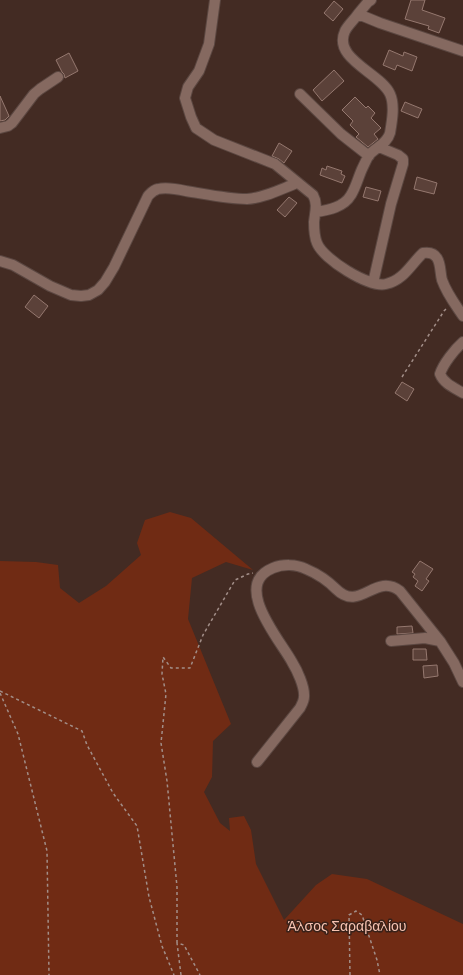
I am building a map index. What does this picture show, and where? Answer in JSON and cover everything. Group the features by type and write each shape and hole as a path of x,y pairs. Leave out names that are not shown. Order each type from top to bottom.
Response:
{"street":[{"path":"215,0 209,44 199,71 188,87 185,98 196,128 214,140 275,164 313,195 316,204 314,229 317,243 326,256 350,272 373,284 386,284 403,276 423,253 432,253 439,261 445,287 463,316"},
{"path":"316,212 338,206 348,200 369,156 386,142 389,136 393,103 390,93 384,84 352,58 344,47 343,41 344,33 347,27 361,7 371,0"},
{"path":"361,7 380,23 463,51"},
{"path":"0,128 8,126 12,123 34,94 58,77"},
{"path":"300,94 341,134 369,156"},
{"path":"373,284 391,204 403,164 403,159 398,155 379,147"},
{"path":"0,261 12,265 70,295 89,295 98,290 105,282 114,267 148,196 152,191 158,189 176,189 247,199 257,198 297,183"},
{"path":"463,342 444,365 440,374 444,380 463,393"},
{"path":"257,762 300,708 304,696 293,662 266,621 258,603 258,583 263,575 270,569 278,566 290,565 303,567 327,580 339,593 346,597 359,595 380,586 388,585 395,587 400,591 440,641 454,663 463,682"},
{"path":"391,641 425,638 440,641"}],"path":[{"path":"402,377 444,311 453,302"},
{"path":"181,975 177,943 176,879 167,781 160,743 166,694 162,674 163,657 171,668 190,668 203,635 235,580 256,572"},
{"path":"0,692 82,731 86,745 113,793 137,826 149,897 162,946 174,975"},
{"path":"0,692 18,734 47,851 49,975"},
{"path":"350,975 349,915 356,911 362,915 380,975"},
{"path":"177,943 184,945 200,975"}],"green space":[{"name":"Άλσος Σαραβαλίου","path":"170,512 191,518 253,570 226,562 192,578 188,619 231,724 213,741 212,777 204,792 220,823 230,831 229,818 244,816 251,830 256,864 284,920 316,885 332,874 367,879 463,924 463,975 0,975 0,561 36,562 58,565 60,588 79,603 106,586 141,555 137,543 145,520"}],"building":[{"path":"411,0 425,0 422,10 445,18 439,33 428,29 429,26 405,19"},
{"path":"334,1 343,9 333,21 324,13"},
{"path":"389,50 403,56 404,52 417,57 412,71 397,65 395,70 383,65"},
{"path":"69,53 78,71 65,78 56,60"},
{"path":"334,70 344,81 322,101 313,90"},
{"path":"0,96 9,116 5,120 0,121"},
{"path":"355,97 366,108 368,106 375,113 371,118 381,128 374,134 378,139 368,147 356,137 359,134 350,125 353,121 342,110"},
{"path":"405,102 422,109 418,118 401,111"},
{"path":"279,143 292,151 284,163 272,156"},
{"path":"327,166 342,171 341,174 345,176 342,183 320,175 322,168 326,170"},
{"path":"417,177 437,183 434,194 414,189"},
{"path":"366,187 381,191 378,201 363,197"},
{"path":"289,197 297,203 285,217 277,210"},
{"path":"34,295 48,306 39,318 25,307"},
{"path":"402,382 414,389 407,401 395,393"},
{"path":"420,561 433,569 426,579 429,581 422,591 415,586 418,581 413,577 415,574 412,572"},
{"path":"412,626 413,633 397,634 397,627"},
{"path":"413,649 426,649 427,660 413,660"},
{"path":"437,665 438,676 424,678 423,666"}]}
